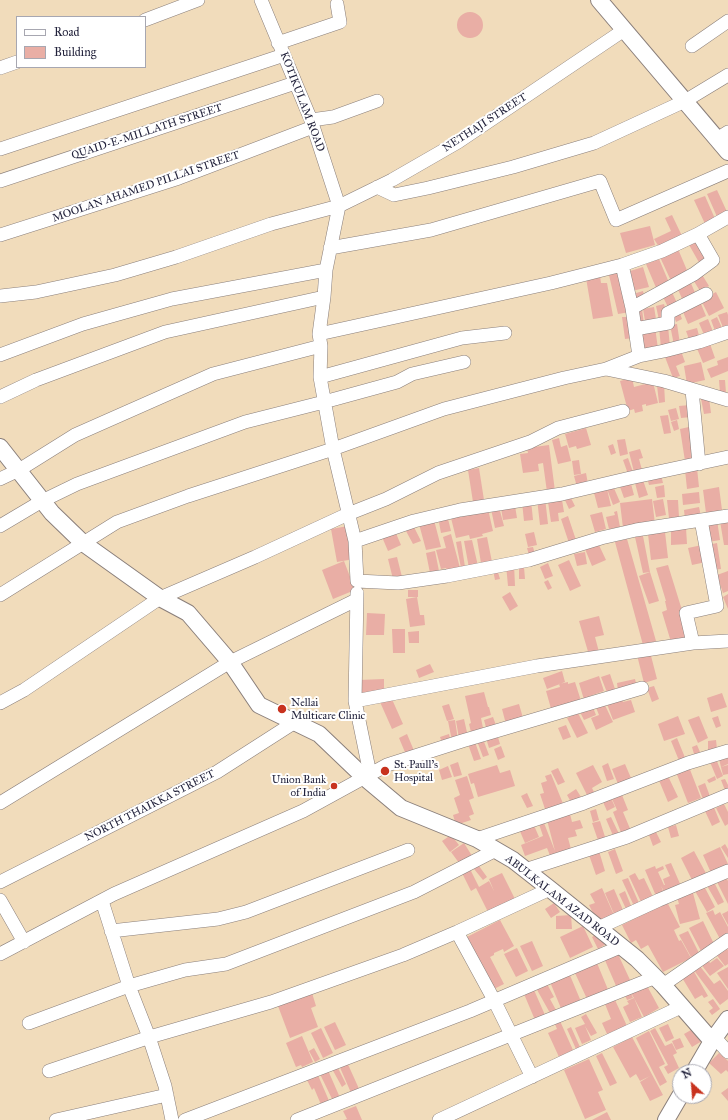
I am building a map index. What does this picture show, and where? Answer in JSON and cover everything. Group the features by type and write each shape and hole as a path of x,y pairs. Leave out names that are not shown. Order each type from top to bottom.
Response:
{"main road":[{"path":"599,0 685,101 723,136 728,152"},
{"name":"ABULKALAM AZAD ROAD","path":"0,447 52,514 83,543 160,598 188,613 230,662 259,706 319,734 367,775 401,808 477,839 526,870 636,959 659,981 714,1040"},
{"path":"699,1064 728,1019"},
{"path":"666,1120 675,1104"}],"street":[{"path":"146,20 198,0"},
{"name":"KOTIKULAM ROAD","path":"261,0 312,123 339,206"},
{"path":"278,43 340,22 337,4"},
{"path":"692,46 728,21"},
{"name":"NETHAJI STREET","path":"0,296 36,292 115,275 176,257 271,224 339,206 377,187 458,142 624,30"},
{"path":"0,149 284,55"},
{"path":"0,68 16,62"},
{"path":"377,187 394,195 513,167 594,143 685,101 728,75"},
{"name":"QUAID-E-MILLATH STREET","path":"0,181 295,83"},
{"name":"MOOLAN AHAMED PILLAI STREET","path":"0,235 179,178 312,123 377,101"},
{"path":"330,248 431,230 600,181 616,220 728,171"},
{"path":"339,206 326,270 320,340 320,377 333,449 355,541 357,581 355,700 367,775"},
{"path":"0,478 19,470 75,435 213,374 320,340 622,266 662,251 698,234 728,217"},
{"path":"632,308 694,274 713,260 698,234"},
{"path":"622,266 632,308 639,356"},
{"path":"0,355 83,324 172,299 326,270"},
{"path":"635,329 668,323 668,313 706,294"},
{"path":"0,398 36,380 165,332 324,296"},
{"path":"0,595 117,522 188,496 333,449 444,409 564,378 606,369 639,356 699,342 728,332"},
{"path":"320,377 462,338 505,333"},
{"path":"0,526 42,501 77,484 245,422 397,382 412,374 464,362"},
{"path":"606,369 664,381 728,400"},
{"path":"692,390 699,464"},
{"path":"0,703 24,690 160,598 255,557 348,514 386,499 438,473 530,442 558,428 622,411"},
{"path":"355,541 414,521 460,510 562,494 728,457"},
{"path":"357,581 398,583 447,576 529,560 629,531 728,516"},
{"path":"693,643 686,613 717,606 701,520"},
{"path":"0,803 230,662 356,600"},
{"path":"355,700 537,666 693,643 728,640"},
{"path":"0,954 102,901 303,811 387,765 462,741 642,688"},
{"name":"NORTH THAIKKA STREET","path":"0,882 217,772 295,722"},
{"path":"477,839 584,803 688,764 728,751"},
{"path":"526,870 626,837 728,795"},
{"path":"111,930 218,919 246,912 408,850"},
{"path":"29,1022 129,986 185,970 226,964 240,959 414,892 496,850"},
{"path":"598,928 728,871"},
{"path":"49,1071 148,1037 271,1002 403,954 457,932 550,888"},
{"path":"0,900 24,942"},
{"path":"102,901 129,986 167,1094 172,1120"},
{"path":"457,932 494,1000 532,1077"},
{"path":"298,1120 512,1035 659,981 728,940"},
{"path":"185,1120 494,1000 620,947"},
{"path":"438,1120 682,1007"},
{"path":"714,1040 728,1052"},
{"path":"56,1120 167,1094"}],"building":[{"path":"470,12 479,16 483,25 479,34 470,38 461,34 457,25 461,16"},
{"path":"717,190 728,214 718,219 707,194"},
{"path":"705,196 716,221 706,226 694,200"},
{"path":"672,215 682,236 659,247 654,239 671,231 665,218"},
{"path":"650,226 655,245 626,253 620,233"},
{"path":"697,238 710,261 701,266 688,243"},
{"path":"678,249 689,275 672,283 660,257"},
{"path":"659,259 670,285 657,290 646,264"},
{"path":"643,267 649,287 632,291 627,272"},
{"path":"622,272 630,312 618,314 609,275"},
{"path":"701,273 709,286 700,291 692,278"},
{"path":"600,276 601,283 607,283 613,316 593,319 586,278"},
{"path":"689,279 697,297 684,303 676,285"},
{"path":"671,290 677,303 668,307 662,295"},
{"path":"643,291 645,299 635,302 633,294"},
{"path":"716,292 724,308 709,316 701,300"},
{"path":"699,299 706,316 688,324 681,307"},
{"path":"664,304 668,318 659,320 656,306"},
{"path":"654,307 656,319 645,321 643,309"},
{"path":"642,309 644,324 637,325 635,310"},
{"path":"679,311 682,319 676,322 673,313"},
{"path":"727,312 728,328 724,330 718,315"},
{"path":"622,317 631,317 633,338 625,339"},
{"path":"717,317 722,328 715,331 711,320"},
{"path":"708,319 714,334 705,337 699,323"},
{"path":"677,324 680,344 674,345 670,325"},
{"path":"668,326 670,347 661,348 659,327"},
{"path":"655,327 658,349 641,352 638,330"},
{"path":"697,328 700,339 690,342 686,331"},
{"path":"709,341 715,358 703,363 696,346"},
{"path":"681,351 685,362 676,366 680,376 673,378 665,357"},
{"path":"728,357 728,371 711,378 707,369 718,365 717,361"},
{"path":"701,362 705,380 687,384 684,366"},
{"path":"632,378 634,387 653,382 658,403 646,406 646,404 642,405 643,411 635,413 634,409 628,411 620,381"},
{"path":"719,380 725,380 726,393 720,393"},
{"path":"664,384 665,402 659,403 657,385"},
{"path":"709,398 711,413 704,414 701,399"},
{"path":"690,405 691,417 681,418 679,406"},
{"path":"676,408 679,419 671,421 668,410"},
{"path":"668,415 671,433 664,434 660,416"},
{"path":"677,420 679,429 674,431 671,422"},
{"path":"689,427 694,460 685,461 680,429"},
{"path":"586,428 591,445 577,449 576,446 569,448 565,434"},
{"path":"559,438 561,447 567,445 571,461 558,464 552,440"},
{"path":"625,439 628,454 620,456 617,440"},
{"path":"613,444 616,453 611,455 608,446"},
{"path":"549,445 555,491 547,492 543,463 538,464 539,471 523,473 520,454 528,453 527,448"},
{"path":"640,449 643,458 639,459 642,470 634,472 629,452"},
{"path":"628,458 633,472 628,474 623,460"},
{"path":"579,460 581,474 574,475 572,461"},
{"path":"479,468 484,500 473,502 468,470"},
{"path":"697,468 699,487 687,489 685,470"},
{"path":"586,473 588,484 577,487 574,476"},
{"path":"661,475 663,483 649,485 647,477"},
{"path":"630,480 634,495 624,498 619,484"},
{"path":"643,480 648,495 639,498 635,483"},
{"path":"664,485 665,497 657,498 655,487"},
{"path":"613,486 620,502 613,505 607,489 611,506 598,508 593,489"},
{"path":"719,487 722,510 706,513 703,490"},
{"path":"699,492 700,503 683,505 682,494"},
{"path":"570,496 575,506 569,509 564,498"},
{"path":"545,498 548,524 540,525 537,499"},
{"path":"652,499 655,524 623,528 620,503"},
{"path":"663,499 666,515 656,517 653,501"},
{"path":"531,500 533,520 524,521 522,502"},
{"path":"562,500 564,512 558,513 559,521 551,522 548,502"},
{"path":"667,500 678,500 679,517 669,518"},
{"path":"515,506 517,518 503,520 501,508"},
{"path":"499,507 504,526 495,528 491,509"},
{"path":"699,507 701,516 685,519 684,510"},
{"path":"488,509 493,531 482,534 483,536 470,539 469,535 456,538 451,518"},
{"path":"617,511 620,527 609,529 606,517 615,515 614,512"},
{"path":"602,512 606,529 595,532 590,515"},
{"path":"447,515 451,531 441,533 438,517"},
{"path":"568,516 576,540 569,543 561,519"},
{"path":"434,520 441,547 426,550 419,524"},
{"path":"717,520 720,540 708,542 705,522"},
{"path":"728,520 728,545 724,545 720,521"},
{"path":"348,526 354,559 337,562 331,529"},
{"path":"414,527 421,541 413,544 406,531"},
{"path":"686,528 687,544 671,545 671,529"},
{"path":"395,531 401,545 388,551 382,537"},
{"path":"534,532 537,545 528,547 525,534"},
{"path":"665,532 668,558 651,560 648,534"},
{"path":"451,534 460,568 447,572 446,568 441,569 436,550 446,548 443,537"},
{"path":"643,536 650,572 643,573 635,537"},
{"path":"487,537 492,562 481,563 477,539"},
{"path":"627,539 656,641 643,645 615,542"},
{"path":"472,540 478,566 469,568 464,541"},
{"path":"461,541 465,567 461,568 456,542"},
{"path":"598,543 606,560 592,566 585,549"},
{"path":"717,543 721,569 712,570 708,545"},
{"path":"702,545 706,562 692,565 688,548"},
{"path":"533,547 535,554 529,555 527,548"},
{"path":"435,551 439,571 430,573 426,553"},
{"path":"585,552 587,564 577,566 574,554"},
{"path":"397,557 402,577 393,579 388,559"},
{"path":"569,560 581,586 570,591 558,565"},
{"path":"344,561 355,590 333,599 322,570"},
{"path":"548,563 553,576 545,579 540,567"},
{"path":"514,564 515,586 508,586 506,565"},
{"path":"668,565 690,636 671,642 662,612 667,610 666,601 656,568"},
{"path":"519,567 524,567 525,579 519,579"},
{"path":"497,569 500,579 495,580 493,570"},
{"path":"728,571 728,591 723,593 717,575"},
{"path":"650,572 659,601 649,604 639,576"},
{"path":"548,580 552,588 548,590 544,582"},
{"path":"408,590 418,590 418,597 408,597"},
{"path":"510,592 518,606 510,611 502,597"},
{"path":"728,594 728,609 723,597"},
{"path":"417,597 420,615 424,615 425,625 410,627 406,599"},
{"path":"367,613 385,614 384,635 366,635"},
{"path":"599,616 604,635 595,637 599,652 589,655 579,621"},
{"path":"392,629 405,629 405,653 393,653"},
{"path":"419,631 419,643 409,643 408,632"},
{"path":"650,652 657,679 644,683 637,655"},
{"path":"430,664 434,672 419,678 416,670"},
{"path":"562,671 565,682 547,689 543,678"},
{"path":"610,674 616,692 608,695 601,677"},
{"path":"599,676 604,691 590,696 592,700 585,703 579,683"},
{"path":"384,679 384,692 360,693 359,680"},
{"path":"635,679 637,688 618,691 617,683"},
{"path":"568,682 568,684 575,682 582,704 552,712 546,691 560,687 559,684"},
{"path":"654,686 659,699 652,702 647,688"},
{"path":"484,692 491,715 481,718 484,733 472,736 469,724 471,723 465,696"},
{"path":"722,693 727,707 711,712 707,698"},
{"path":"391,697 403,724 392,729 380,702"},
{"path":"622,698 623,702 631,700 635,712 613,720 607,704"},
{"path":"603,701 613,722 596,730 591,718 599,715 595,705"},
{"path":"449,704 454,719 447,721 442,706"},
{"path":"519,704 523,718 507,728 502,709"},
{"path":"592,705 596,715 584,720 579,710"},
{"path":"578,713 588,733 577,738 567,718"},
{"path":"678,716 685,734 664,741 658,724"},
{"path":"699,716 708,738 698,743 688,720"},
{"path":"718,716 721,726 716,728 712,718"},
{"path":"493,717 497,728 487,731 484,720"},
{"path":"464,719 468,737 459,738 456,721"},
{"path":"455,720 458,740 452,741 448,721"},
{"path":"566,725 571,737 563,740 558,728"},
{"path":"407,734 415,753 407,757 399,738"},
{"path":"449,734 451,743 443,745 440,737"},
{"path":"497,734 500,744 489,748 486,738"},
{"path":"677,738 686,760 680,763 671,741"},
{"path":"483,739 489,755 483,757 477,741"},
{"path":"716,740 717,749 708,750 708,741"},
{"path":"475,742 481,759 474,761 468,744"},
{"path":"697,745 700,752 694,754 692,747"},
{"path":"501,746 505,757 498,760 494,749"},
{"path":"728,756 728,764 721,767 719,759"},
{"path":"716,759 723,776 717,779 710,762"},
{"path":"458,762 462,775 454,777 450,765"},
{"path":"608,763 614,779 607,781 602,766"},
{"path":"625,764 631,778 618,784 612,769"},
{"path":"497,765 500,773 510,770 515,786 478,797 474,783 471,784 468,774"},
{"path":"593,765 602,782 592,788 594,792 587,795 576,773"},
{"path":"728,765 728,774 723,775 721,767"},
{"path":"448,766 452,777 442,780 439,770"},
{"path":"689,767 701,798 688,803 676,772"},
{"path":"558,768 565,782 558,785 551,771"},
{"path":"551,774 564,806 546,812 540,794 544,793 541,783 547,781 545,776"},
{"path":"667,774 678,797 668,802 658,778"},
{"path":"467,776 474,798 469,800 474,814 469,816 471,820 456,825 453,815 459,813 454,798 460,795 455,780"},
{"path":"715,776 716,780 709,783 707,780"},
{"path":"725,779 728,785 728,792 726,793 721,780"},
{"path":"705,783 711,799 704,802 698,786"},
{"path":"576,789 581,797 571,802 567,795"},
{"path":"527,793 533,806 527,808 521,796"},
{"path":"622,795 628,810 623,812 631,831 622,835 613,812 617,810 612,799"},
{"path":"611,798 615,807 607,811 603,802"},
{"path":"724,804 728,812 728,824 725,826 716,808"},
{"path":"713,805 720,822 712,826 704,809"},
{"path":"596,809 599,820 593,822 590,811"},
{"path":"570,814 572,822 580,820 583,828 575,830 577,836 568,838 571,849 556,853 557,856 551,858 547,848 525,856 521,845 543,836 539,824 544,823 555,851 547,820"},
{"path":"611,817 620,836 614,838 606,819"},
{"path":"600,821 606,840 599,843 592,823"},
{"path":"533,823 539,837 525,843 519,829"},
{"path":"676,825 679,836 671,838 668,827"},
{"path":"656,832 661,842 653,846 649,835"},
{"path":"451,835 459,845 450,852 442,841"},
{"path":"464,843 474,859 462,867 451,852"},
{"path":"725,844 728,849 728,858 721,847"},
{"path":"720,847 728,867 712,875 703,855"},
{"path":"615,849 623,871 616,874 608,852"},
{"path":"599,851 605,871 596,875 589,855"},
{"path":"694,851 708,877 694,884 681,858"},
{"path":"671,863 681,886 665,893 661,886 664,893 656,896 645,870 655,866 656,869 663,866 664,869 658,872 665,885 663,879 670,876 665,865"},
{"path":"479,866 487,877 483,880 474,869"},
{"path":"469,867 479,887 489,881 494,891 489,879 502,873 515,899 488,912 476,888 471,891 461,871"},
{"path":"635,873 639,880 644,878 654,899 642,904 629,876"},
{"path":"726,877 728,881 728,904 717,882"},
{"path":"628,878 639,903 634,906 622,880"},
{"path":"713,880 724,902 718,905 706,884"},
{"path":"704,886 715,907 707,912 695,891"},
{"path":"602,888 614,915 598,923 589,905 595,903 590,894"},
{"path":"614,889 623,910 614,914 605,893"},
{"path":"625,891 632,908 627,911 619,894"},
{"path":"693,893 700,919 680,924 675,905 679,904 677,897"},
{"path":"667,902 680,927 674,930 679,941 681,940 691,958 663,972 648,945 641,949 636,940 631,943 622,925"},
{"path":"554,903 560,912 551,918 545,909"},
{"path":"713,910 715,915 720,912 728,927 728,935 720,939 706,913"},
{"path":"728,911 728,925 722,914"},
{"path":"571,915 572,929 556,929 556,916"},
{"path":"500,920 514,946 504,952 503,949 494,953 494,955 490,957 504,984 492,990 465,938"},
{"path":"703,921 714,944 701,951 689,928"},
{"path":"583,926 593,947 570,958 560,937"},
{"path":"688,931 699,953 691,957 679,935"},
{"path":"600,932 606,944 598,949 592,937"},
{"path":"532,941 543,966 532,971 520,946"},
{"path":"725,946 728,950 728,964 725,966 715,953"},
{"path":"517,948 528,971 516,977 504,954"},
{"path":"617,952 631,982 617,988 604,958"},
{"path":"707,958 710,963 717,958 724,966 710,976 700,963"},
{"path":"597,963 609,992 588,1001 575,973"},
{"path":"699,965 714,984 720,980 728,991 728,999 720,1005 693,969"},
{"path":"728,967 728,989 717,973"},
{"path":"693,970 708,996 704,998 702,995 695,999 681,976"},
{"path":"569,973 582,1004 563,1013 550,982"},
{"path":"546,982 554,997 550,999 556,1010 550,1013 536,988"},
{"path":"646,984 659,1008 644,1017 631,993"},
{"path":"534,990 545,1015 535,1020 524,994"},
{"path":"630,991 633,998 627,1000 624,993"},
{"path":"312,993 316,1006 311,1008 318,1027 290,1038 278,1006"},
{"path":"634,998 642,1017 630,1022 623,1007 629,1004 627,1001"},
{"path":"713,999 720,1009 712,1015 709,1011 713,1008 708,1002"},
{"path":"615,1000 627,1026 607,1034 602,1023 611,1019 605,1004"},
{"path":"586,1014 597,1033 591,1036 585,1026 591,1040 582,1044 575,1028 585,1024 581,1017"},
{"path":"560,1021 573,1050 559,1057 548,1033 557,1029 555,1024"},
{"path":"335,1022 346,1045 335,1050 324,1027"},
{"path":"668,1024 674,1038 666,1042 659,1028"},
{"path":"693,1026 702,1041 692,1047 684,1034 691,1030 689,1028"},
{"path":"571,1027 580,1047 576,1049 567,1029"},
{"path":"321,1028 333,1053 323,1058 311,1033"},
{"path":"655,1028 665,1046 672,1043 677,1053 673,1055 677,1064 672,1064 672,1072 668,1074 664,1067 668,1065 650,1031"},
{"path":"649,1031 665,1064 659,1067 667,1082 660,1086 636,1038"},
{"path":"302,1036 313,1062 302,1067 301,1065 296,1067 286,1043"},
{"path":"632,1037 663,1095 650,1101 640,1082 650,1076 640,1081 636,1074 630,1078 613,1047"},
{"path":"680,1038 684,1047 676,1050 672,1041"},
{"path":"314,1048 320,1059 315,1062 309,1051"},
{"path":"602,1053 617,1083 610,1086 596,1056"},
{"path":"719,1053 728,1061 728,1072 726,1070 721,1074 712,1064 709,1063"},
{"path":"589,1059 603,1090 598,1092 606,1110 585,1119 564,1070"},
{"path":"346,1060 360,1091 352,1095 338,1063"},
{"path":"336,1064 346,1084 342,1087 331,1067"},
{"path":"327,1068 341,1100 334,1103 319,1072"},
{"path":"317,1073 330,1103 322,1107 314,1088 312,1090 306,1078"},
{"path":"728,1088 728,1101 721,1093"},
{"path":"356,1106 362,1120 344,1120 347,1119 343,1111"},
{"path":"607,1112 611,1120 592,1120"}],"place":[{"name":"Nellai Multicare Clinic","path":"282,709"},
{"name":"St. Paull's Hospital","path":"385,771"},
{"name":"Union Bank of India","path":"334,786"}]}
